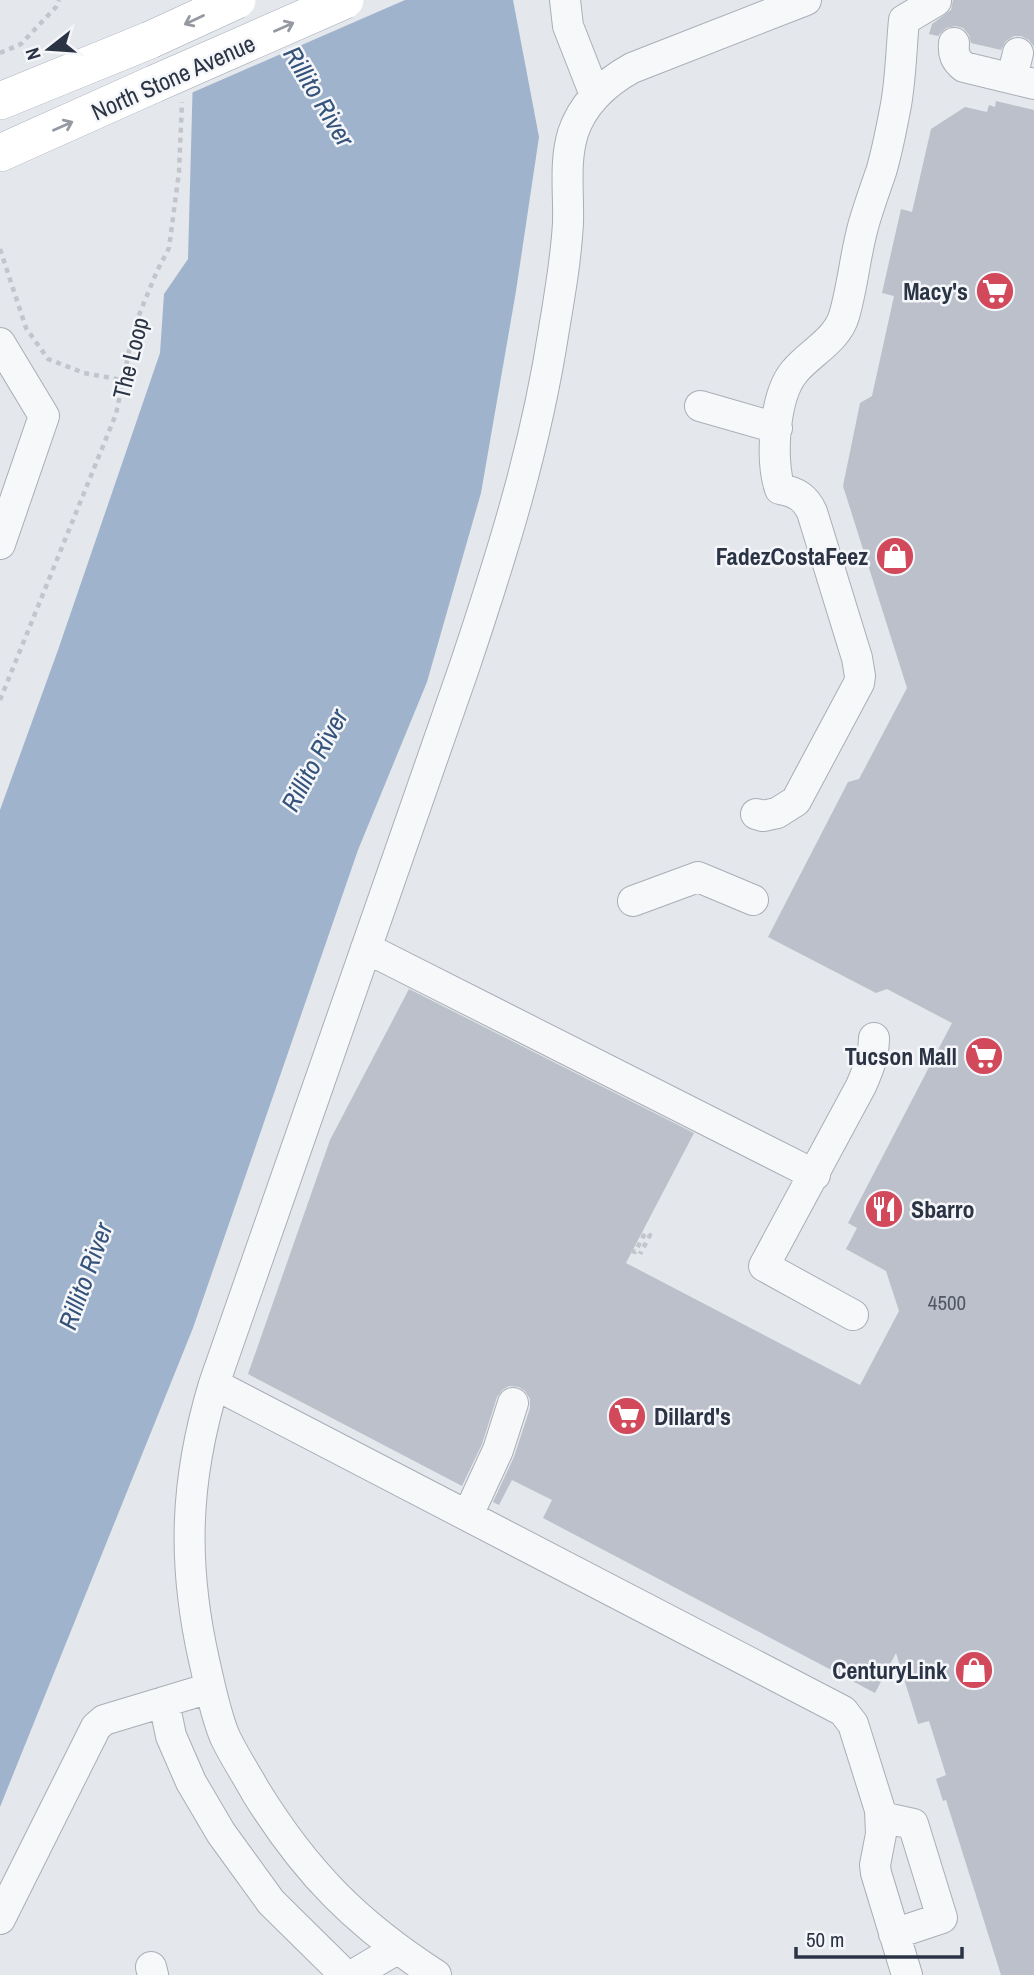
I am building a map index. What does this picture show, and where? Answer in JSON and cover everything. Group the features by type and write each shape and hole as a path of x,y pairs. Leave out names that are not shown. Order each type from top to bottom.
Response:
{"main road":[{"name":"North Stone Avenue","path":"0,101 150,40 237,0"},
{"name":"North Stone Avenue","path":"0,153 168,88 345,0"}],"street":[{"path":"565,0 568,26 595,94"},
{"path":"755,814 763,816 777,813 796,801 856,689 860,676 857,658 812,512 804,499 780,489 775,461 777,428 787,381 802,363 834,334 844,318 864,224 882,169 896,107 904,20 936,1"},
{"path":"436,1975 358,1918 317,1877 284,1835 226,1739 210,1688 192,1599 189,1529 196,1459 214,1384 476,632 520,494 545,383 563,274 570,146 578,120 595,94 632,68 740,12 787,4"},
{"path":"954,43 953,51 957,61 964,67 1021,72"},
{"path":"0,343 44,416 0,544"},
{"path":"700,406 777,428"},
{"path":"633,901 698,877 753,900"},
{"path":"366,948 815,1175"},
{"path":"853,1315 764,1266 862,1086 874,1051 874,1038"},
{"path":"214,1384 843,1711 853,1724 881,1817 876,1873 907,1975"},
{"path":"468,1515 498,1450 513,1403"},
{"path":"0,1919 96,1727 104,1720 210,1688"},
{"path":"164,1702 172,1736 191,1782 221,1833 271,1902 345,1975"},
{"path":"881,1817 913,1824 942,1918 894,1934"},
{"path":"353,1975 397,1949"}],"path":[{"path":"0,53 21,44 60,0"},
{"name":"The Loop","path":"0,700 116,414 134,327 169,248 179,172 168,88"},
{"path":"0,249 26,328 48,359 84,373 122,380"},
{"path":"631,1250 635,1252 645,1233 650,1235 640,1254"}],"water":[{"name":"Rillito River","path":"195,0 513,0 539,137 481,493 427,682 358,850 193,1328 0,1807 0,810 160,353 164,294 188,259"}],"pier":[{"path":"191,0 405,0 189,94"}],"building":[{"path":"953,0 1034,0 1034,47 1029,40 1021,36 1014,36 1006,41 1001,50 971,43 963,28 956,26 946,28 938,36 929,34 932,24 951,10"},
{"name":"Tucson Mall","path":"996,101 1034,110 1034,1975 1001,1975 946,1800 943,1801 936,1779 946,1775 929,1721 918,1724 896,1653 875,1693 543,1518 552,1500 512,1480 499,1505 493,1502 514,1457 530,1408 530,1399 519,1387 509,1386 497,1397 482,1444 462,1486 248,1374 330,1140 409,989 694,1133 626,1263 860,1385 899,1311 886,1271 846,1249 857,1228 848,1223 952,1023 887,989 876,993 768,937 848,782 859,779 907,688 843,486 860,403 872,396 894,296 882,293 901,209 912,212 931,129 965,107 987,112 989,105 995,107"}],"place":[{"name":"Macy's","path":"995,291"},
{"name":"FadezCostaFeez","path":"895,556"},
{"name":"Tucson Mall","path":"984,1056"},
{"name":"Sbarro","path":"884,1209"},
{"name":"Dillard's","path":"627,1416"},
{"name":"CenturyLink","path":"974,1670"}]}
